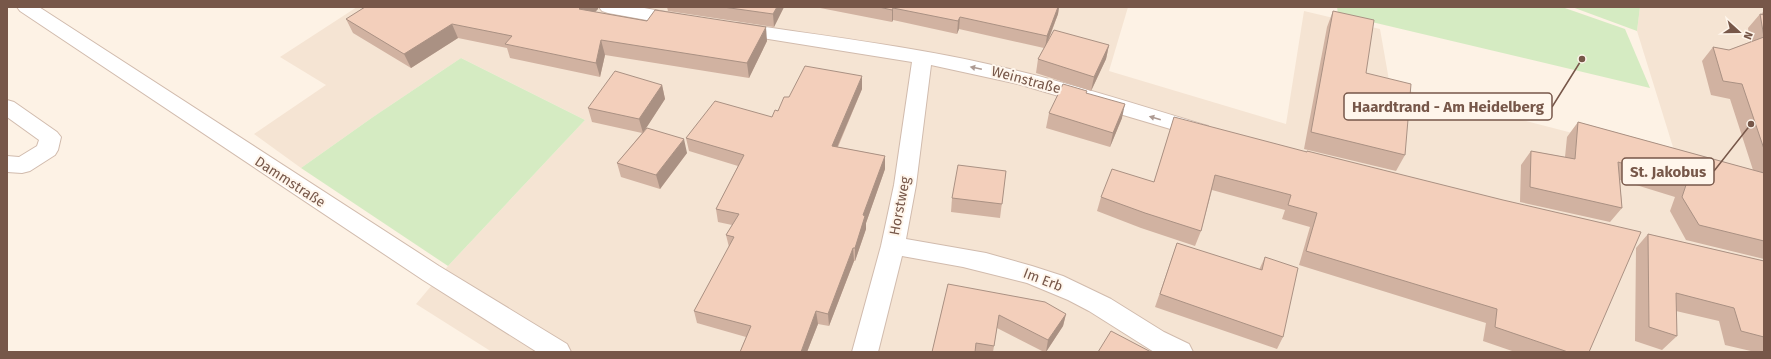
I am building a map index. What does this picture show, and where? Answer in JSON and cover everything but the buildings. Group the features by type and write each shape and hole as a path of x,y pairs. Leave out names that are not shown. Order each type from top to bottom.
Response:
{"street":[{"name":"Dammstraße","path":"26,7 425,269 558,352"},
{"path":"608,7 638,14 700,23"},
{"name":"Weinstraße","path":"723,27 922,57 994,71 1222,136"},
{"name":"Horstweg","path":"865,352 893,246 905,185 922,57"},
{"path":"7,107 50,137 47,150 22,165 7,164"},
{"name":"Im Erb","path":"893,246 968,257 1010,267 1042,278 1077,293 1116,314 1164,346 1180,352"}],"shaded area":[{"path":"357,7 1128,7 1109,71 1286,124 1304,11 1380,29 1390,86 1677,160 1637,31 1640,7 1764,7 1764,352 492,352 416,304 448,266 585,120 461,58 373,117 301,168 254,134 326,85 280,57"}],"green space":[{"path":"1337,7 1562,7 1625,29 1650,88 1338,14"},
{"path":"1572,7 1640,7 1637,31"},
{"path":"461,58 585,120 448,266 301,168 373,117"}],"place":[{"name":"Haardtrand - Am Heidelberg","path":"1582,59"},
{"name":"St. Jakobus","path":"1751,124"}]}
